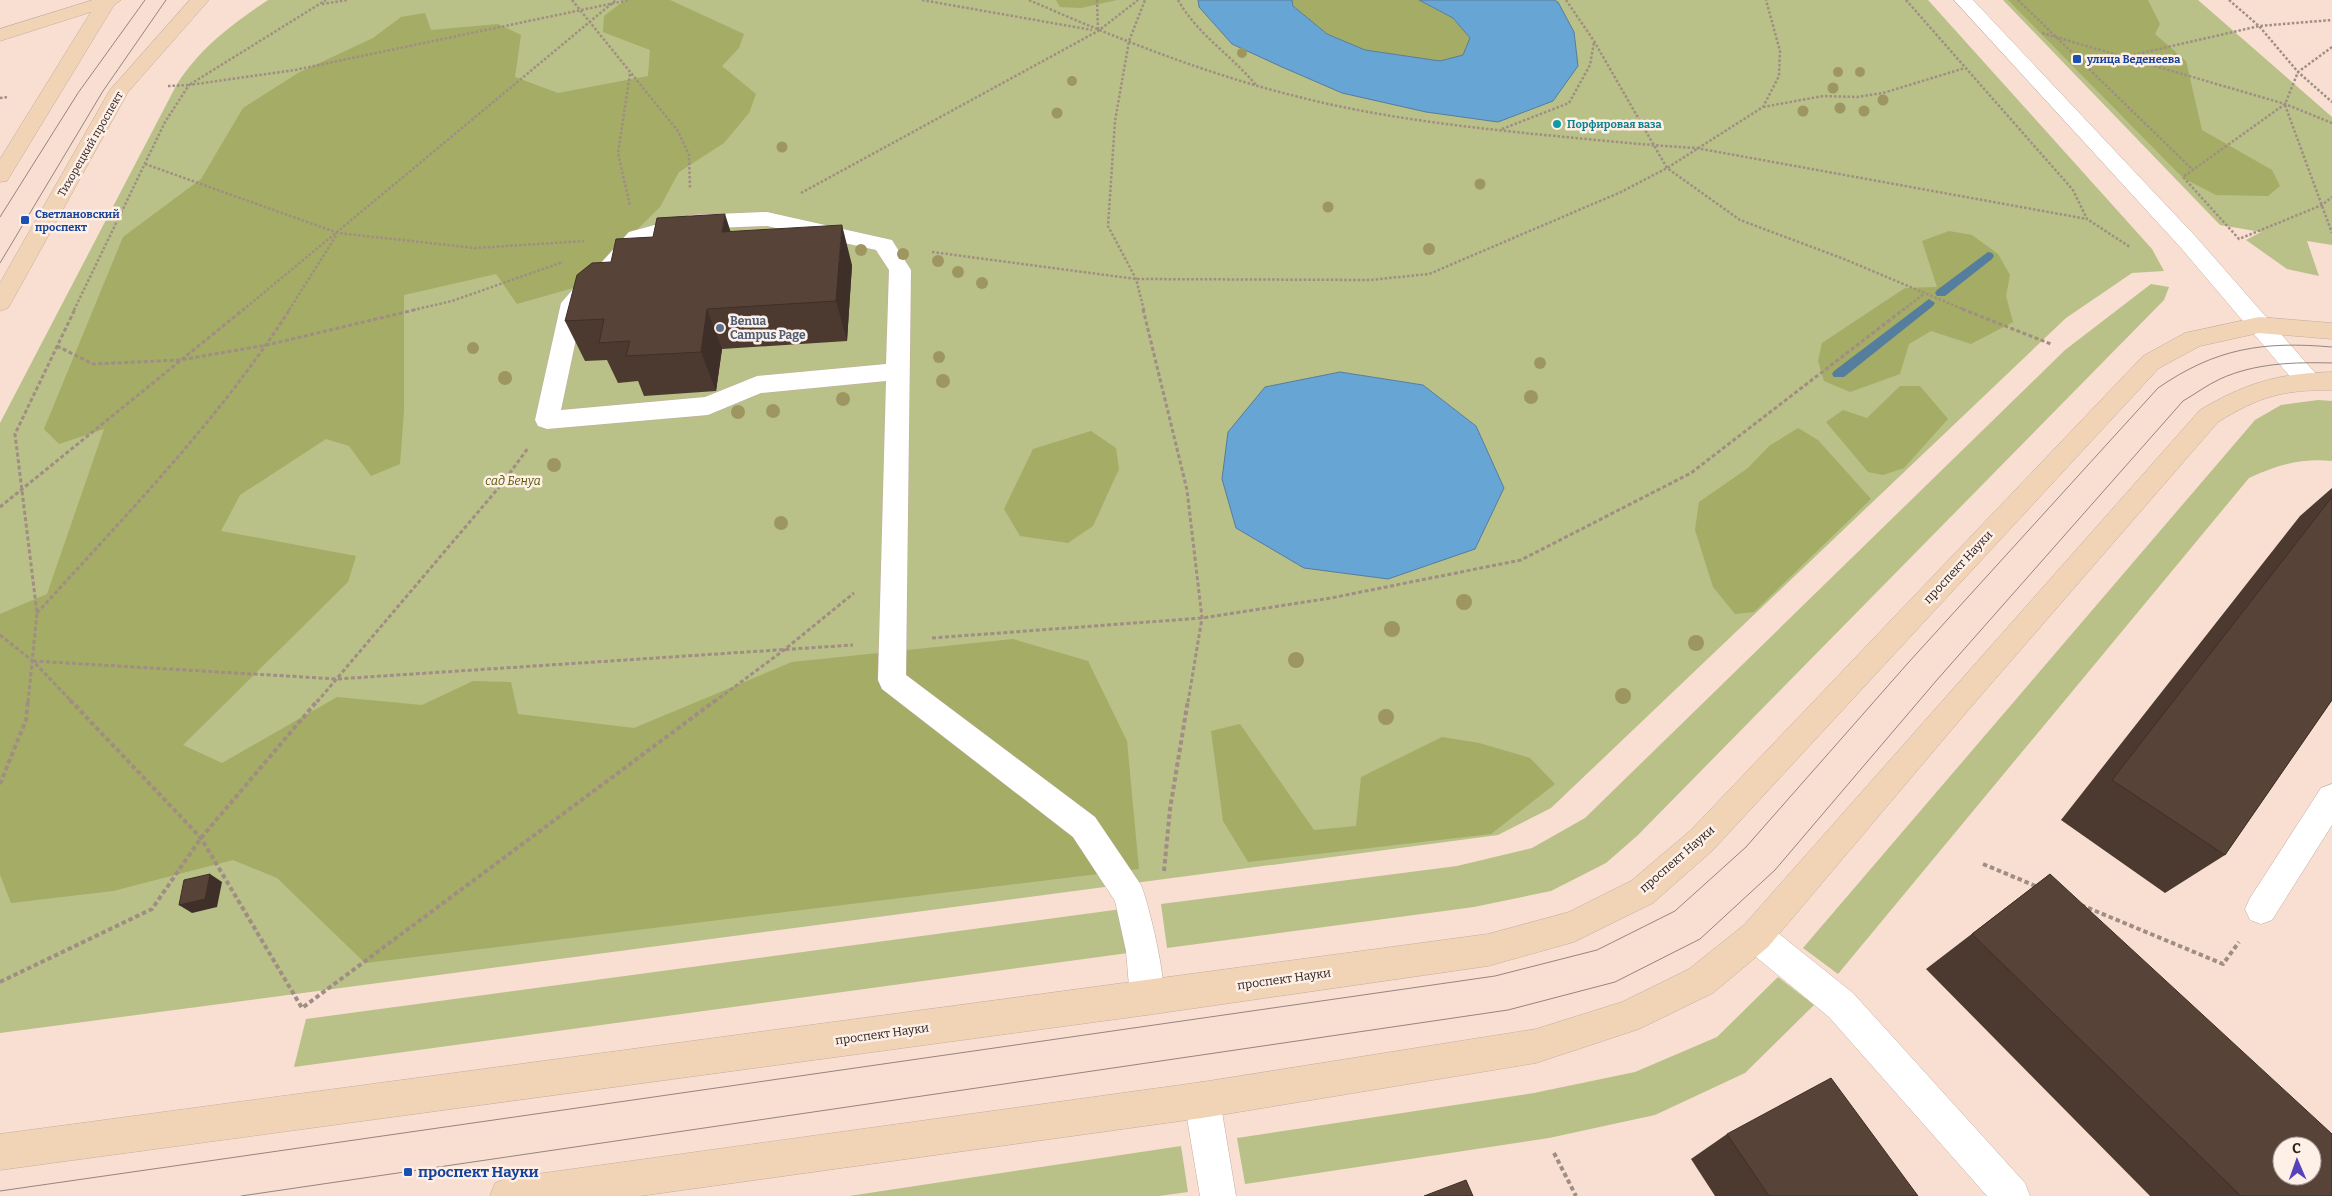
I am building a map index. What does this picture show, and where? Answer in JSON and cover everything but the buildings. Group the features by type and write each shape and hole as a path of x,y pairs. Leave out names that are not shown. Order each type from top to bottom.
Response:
{"main road":[{"name":"Тихорецкий проспект","path":"0,303 120,90 200,0"},
{"path":"0,35 109,1"},
{"path":"0,176 109,1"},
{"path":"0,17 26,8"},
{"name":"проспект Науки","path":"0,1152 1147,998 1488,950 1574,926 1642,892 1702,840 2151,362 2193,340 2259,326 2332,331"},
{"path":"508,1196 1202,1100 1536,1046 1627,1017 1701,981 1756,936 1954,706 2209,416 2239,396 2273,384 2319,380"}],"street":[{"path":"1963,0 2189,243 2259,326 2319,380"},
{"path":"898,371 757,385 708,406 547,420 572,303 637,237 690,222 767,219 884,246 900,270 892,680 1084,827 1130,896 1142,951 1147,998"},
{"path":"2261,909 2332,798"},
{"path":"1756,936 1841,1005 2012,1196"},
{"path":"1202,1100 1218,1196"}],"path":[{"path":"0,784 26,720 37,613 23,486 15,434 165,122 189,84 326,0"},
{"path":"319,4 348,0"},
{"path":"572,0 678,131 689,155 690,222"},
{"path":"0,507 23,486 338,233 616,0"},
{"path":"165,87 295,70 630,0"},
{"path":"922,0 1098,31"},
{"path":"1029,0 1098,31 1129,41 1184,64 1257,86 1397,117 1653,146 1696,148 2087,219 2130,246"},
{"path":"1096,0 1098,31"},
{"path":"767,219 791,198 1098,31 1138,0"},
{"path":"1145,0 1129,41 1115,121 1108,226 1136,279 1187,490 1202,618 1170,808 1164,873"},
{"path":"1178,0 1192,25 1206,40 1246,71 1257,86"},
{"path":"1566,0 1594,41 1667,168 1740,220 1844,259 1924,294 2051,344"},
{"path":"1763,107 1779,76 1780,51 1766,0"},
{"path":"1906,0 2073,190 2087,219"},
{"path":"2018,0 2193,170"},
{"path":"2229,0 2259,26 2298,72 2332,102"},
{"path":"2085,66 2259,26 2332,20"},
{"path":"2039,32 2284,104 2332,123"},
{"path":"1502,130 1569,103 1590,66 1594,41"},
{"path":"2332,47 2298,72 2284,104 2183,177 2239,239 2322,205 2332,198"},
{"path":"884,246 1136,279 1370,280 1429,274 1493,245 1621,192 1667,168 1763,107 1823,96 1856,97 1884,93 1965,68"},
{"path":"145,164 338,233 475,248 637,237 618,153 630,74"},
{"path":"2284,104 2332,233"},
{"path":"37,613 174,461 267,345 338,233"},
{"path":"57,346 93,364 180,360 267,345 452,301 572,259"},
{"path":"33,661 337,679 784,650 1202,618 1331,598 1521,560 1691,473 1924,294"},
{"path":"0,982 152,909 201,838 501,485 547,420"},
{"path":"0,635 33,661 201,838 302,1008 784,650 894,562"},
{"path":"1983,864 2042,888"},
{"path":"2078,904 2223,964 2261,909"},
{"path":"1554,1153 1576,1196"}],"green space":[{"name":"сад Бенуа","path":"268,0 1198,0 1199,7 1342,93 1558,2 1554,0 1928,0 2152,249 2164,271 2132,273 2066,318 1551,808 1498,835 0,1033 0,423 177,84 207,48 229,28","holes":["1340,372 1423,385 1476,426"]},
{"path":"625,0 670,0 744,34 739,48 722,66 756,94 749,113 724,143 679,172 660,207 580,286 517,304 496,274 404,295 404,411 400,464 371,476 349,446 326,439 240,495 221,531 356,556 348,582 183,745 222,763 337,697 422,705 473,681 511,682 518,714 634,728 792,662 1013,639 1088,661 1127,741 1139,869 365,963 277,878 233,860 113,891 11,903 0,875 0,614 47,594 104,429 59,444 44,429 123,237 201,179 243,108 298,73 373,38 401,17 425,13 431,30 498,24 521,35 515,77 558,93 648,76 650,50 603,32 604,16"},
{"path":"1056,0 1117,0 1081,8 1060,7"},
{"path":"1292,0 1419,0 1453,18 1470,38 1463,55 1440,61 1365,50 1327,34 1293,6"},
{"path":"2003,0 2198,0 2332,117 2332,245 2307,241 2319,276 2287,269 2246,240 2261,232 2220,225"},
{"path":"2008,0 2148,0 2160,24 2155,34 2186,61 2202,130 2272,170 2280,186 2268,196 2216,195 2183,178"},
{"path":"1949,231 1972,235 1998,254 2010,275 2006,296 2013,322 1971,344 1931,331 1909,344 1900,374 1850,392 1824,381 1818,361 1822,343 1905,288 1937,287 1922,241"},
{"path":"2151,284 2169,287 2164,300 1638,835 1606,863 1551,891 1474,907 1167,948 1161,904 1457,866 1532,848 1585,818 2065,350"},
{"path":"1900,386 1920,386 1948,419 1904,468 1883,475 1868,472 1826,422 1843,410 1867,418"},
{"path":"2318,400 2332,401 2332,461 2321,460 2289,464 2269,469 2249,478 1838,974 1803,948 2255,420 2281,405"},
{"path":"1798,428 1818,440 1871,499 1754,612 1735,614 1713,587 1695,530 1699,502 1748,468 1769,446"},
{"path":"1091,431 1116,448 1119,469 1093,526 1068,543 1020,536 1004,509 1033,449"},
{"path":"1240,724 1314,830 1356,826 1361,777 1442,737 1479,743 1530,758 1555,784 1491,834 1248,862 1223,821 1211,731"},
{"path":"1122,909 1128,953 294,1067 306,1019"},
{"path":"1778,977 1814,1005 1745,1073 1655,1115 1549,1138 1245,1184 1237,1138 1534,1093 1635,1072 1717,1037"},
{"path":"1181,1146 1188,1192 1159,1196 849,1196"}],"water":[{"path":"1198,0 1292,0 1293,6 1327,34 1365,50 1440,61 1463,55 1470,38 1453,18 1419,0 1554,0 1558,2 1574,32 1578,66 1553,101 1498,122 1426,112 1342,93 1232,44 1199,7"},
{"path":"1340,372 1423,385 1476,426 1504,488 1475,549 1388,579 1304,568 1236,528 1222,479 1228,432 1265,387"}],"waterway":[{"path":"1941,293 1988,256"},
{"path":"1839,374 1929,303"}],"tram line":[{"path":"0,217 78,93 145,0"},
{"path":"0,263 103,91 166,0"},
{"path":"0,1191 1495,976 1597,950 1675,911 1746,847 1908,663 2158,388 2200,364 2241,350 2284,345 2332,347"},
{"path":"241,1196 1508,1010 1615,982 1700,939 1775,870 1936,681 2183,401 2220,379 2247,370 2289,363 2332,363"}],"place":[{"name":"улица Веденеева","path":"2077,59"},
{"name":"Порфировая ваза","path":"1557,124"},
{"name":"Светлановский проспект","path":"25,220"},
{"name":"Benua Campus Page","path":"720,328"},
{"name":"проспект Науки","path":"408,1172"}]}
